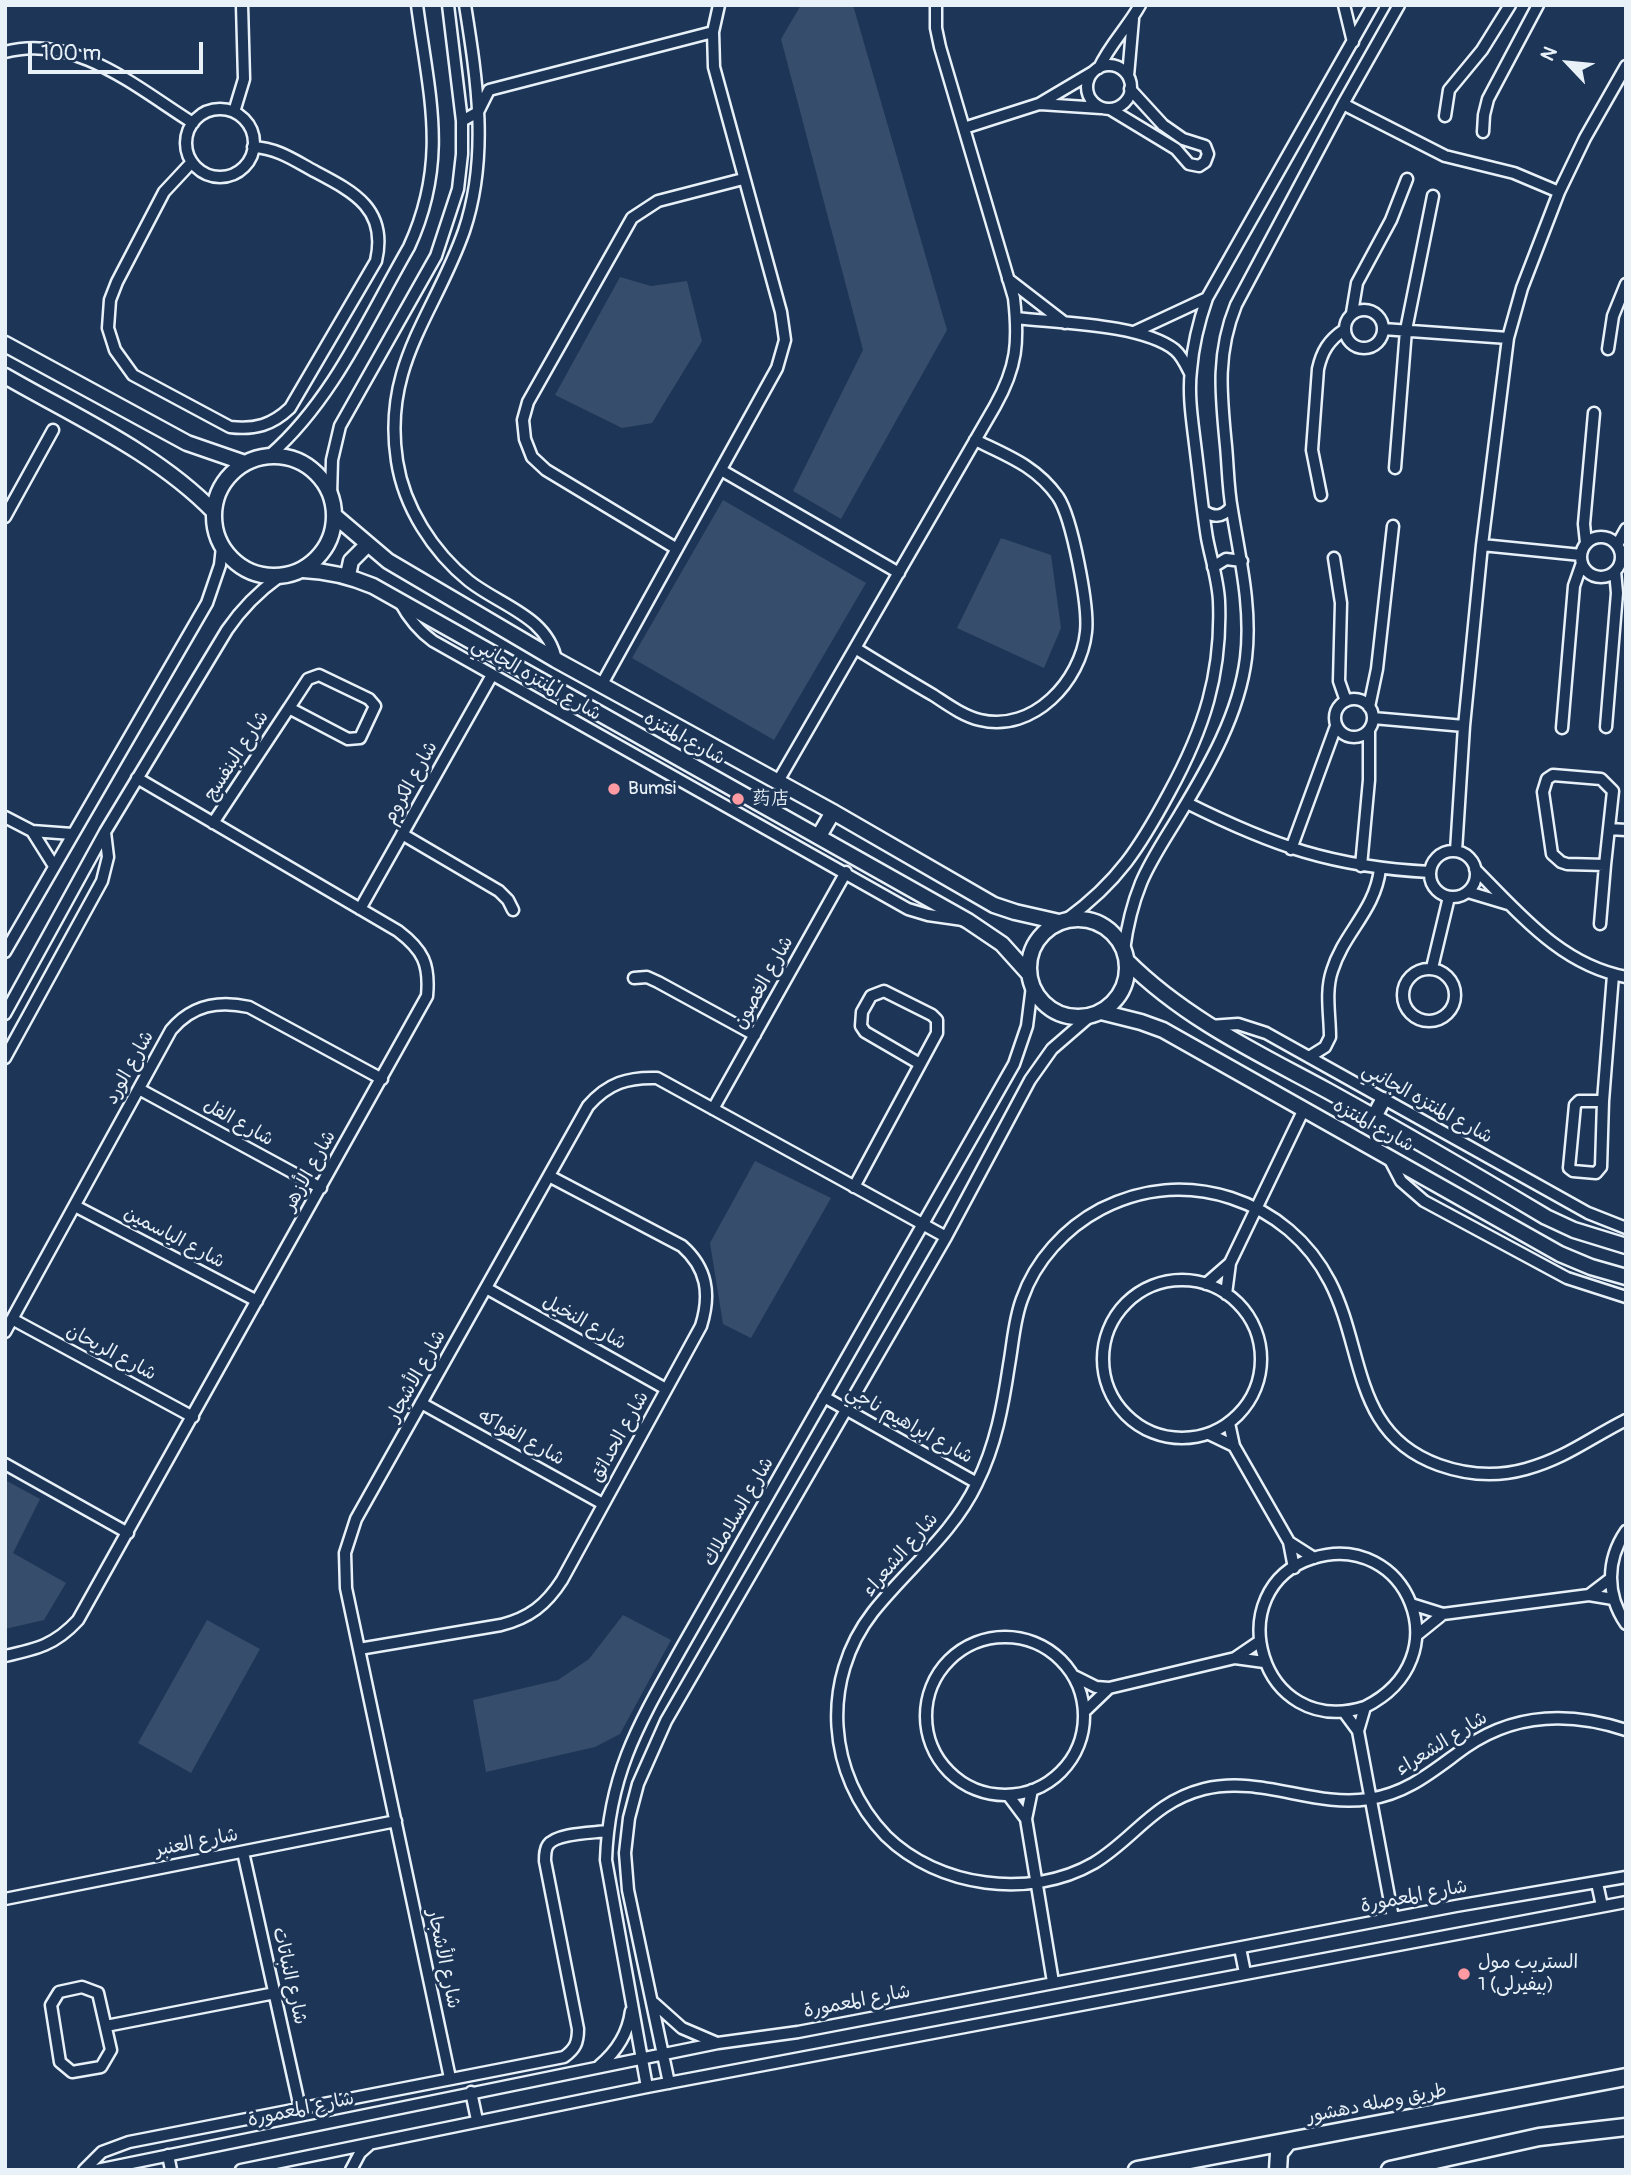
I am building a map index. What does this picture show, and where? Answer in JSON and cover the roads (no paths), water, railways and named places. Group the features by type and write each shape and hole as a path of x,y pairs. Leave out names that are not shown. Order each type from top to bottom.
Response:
{"main road":[{"name":"طريق وصله دهشور","path":"1137,2170 1208,2163 1287,2143 1626,2077"},
{"path":"1390,2170 1539,2137 1626,2127"},
{"path":"1279,2170 1279,2153 1287,2143"}],"street":[{"path":"234,112 244,79 242,5"},
{"path":"270,455 293,435 320,401 419,225 432,178 434,129 417,5"},
{"path":"7,1007 105,832 238,614 260,591 279,577 303,570 320,556 331,538 335,516 331,495 332,460 340,426 436,256 458,189 462,121 448,5"},
{"path":"465,5 477,77 480,142 473,199 460,241 408,353 399,380 395,408 396,455 415,515 447,560 470,582 547,634 554,646 556,660 544,683"},
{"path":"602,684 777,368 785,340 781,312 714,67 713,32 719,5"},
{"path":"777,783 1006,387 1014,365 1018,341 1014,298 940,47 936,28 936,5"},
{"path":"1133,19 1128,76 1130,89 1154,118 1183,139 1205,146 1208,154 1205,162 1199,166 1189,164 1176,149 1091,99 1088,93 1087,85 1113,41 1133,19 1140,5"},
{"path":"1344,5 1353,41"},
{"path":"1095,1014 1076,1017 1058,1013 1042,1002 1030,980 1029,958 1035,943 1045,930 1102,891 1132,858 1181,771 1209,702 1216,667 1219,597 1204,511 1191,404 1190,373 1194,344 1207,298 1373,5"},
{"path":"669,2083 628,1890 625,1853 629,1818 638,1784 666,1721 946,1237 1040,1064 1065,1036 1119,995 1125,983 1128,927 1142,881 1217,749 1240,689 1246,657 1246,593 1231,507 1220,376 1229,321 1343,104 1399,5"},
{"path":"1445,116 1449,90 1482,50 1510,5"},
{"path":"1483,132 1488,99 1538,5"},
{"path":"462,121 478,112 489,90 713,32"},
{"path":"5,52 44,48 76,54 105,68 192,122"},
{"path":"964,128 1039,104 1096,70 1112,65 1128,76"},
{"path":"1456,851 1464,726 1482,545 1508,338 1522,288 1559,192 1585,138 1626,66"},
{"path":"455,71 464,71 477,77 489,90"},
{"path":"1039,104 1106,108 1124,103 1130,89"},
{"path":"1343,104 1445,156 1514,173 1559,192"},
{"path":"216,109 234,112 247,123 254,138 253,147 245,165 229,175 208,175 192,162 186,142 192,122 207,111 216,109"},
{"path":"1176,149 1183,139"},
{"path":"192,162 164,192 116,285 108,316 111,340 119,359 133,375 230,427 247,429 263,426 278,419 290,408 376,261 379,239 372,212 353,192 281,153 253,147"},
{"path":"677,549 546,470 532,457 525,439 523,420 537,384 632,218 658,201 743,179"},
{"path":"1352,313 1357,284 1391,220 1407,179"},
{"path":"1395,468 1406,330 1433,195"},
{"path":"1008,278 1066,324"},
{"path":"1608,349 1613,316 1626,284"},
{"path":"419,288 434,295"},
{"path":"1133,332 1207,298"},
{"path":"1358,310 1370,310 1380,317 1383,329 1378,343 1364,349 1350,344 1344,330 1346,321 1358,310"},
{"path":"1016,318 1133,332 1173,349 1180,355 1190,373"},
{"path":"1383,329 1508,338"},
{"path":"1321,495 1312,450 1318,369 1327,345 1344,330"},
{"path":"5,344 187,443 244,463"},
{"path":"5,376 157,463 185,484 214,512"},
{"path":"1562,728 1574,586 1586,543 1584,524 1594,413"},
{"path":"5,517 54,430"},
{"path":"855,649 980,720 1002,722 1025,718 1059,691 1072,673 1086,632 1086,611 1069,520 1052,490 1028,466 975,440"},
{"path":"279,577 266,576 241,567 222,547 215,530 214,512 223,484 232,472 244,463 270,455 286,456 313,469 324,481 331,495"},
{"path":"720,470 899,573"},
{"path":"1204,511 1219,516 1231,507"},
{"name":"شارع المنتزه","path":"335,516 388,561 556,660 777,783 833,811 994,905 1015,912 1063,920"},
{"path":"1361,866 1369,780 1368,730 1373,718 1369,707 1377,669 1393,526"},
{"path":"1617,545 1626,529"},
{"path":"1586,543 1592,539 1606,537 1617,545 1620,558 1615,571 1617,593 1606,727"},
{"path":"348,575 355,554 367,545"},
{"path":"1482,545 1581,559"},
{"path":"5,951 207,603 220,565 222,547"},
{"path":"1334,558 1341,603 1339,681 1346,701"},
{"path":"1213,567 1226,559 1241,561"},
{"path":"1581,559 1590,574 1609,575 1615,571"},
{"name":"شارع المنتزه","path":"303,570 326,570 348,575 819,836 968,921 1002,944 1030,980"},
{"name":"شارع المنتزه الجانبي","path":"400,602 419,631 433,641 908,909 947,919 968,921"},
{"name":"شارع البنفسج","path":"214,823 308,678 319,675 369,699 375,706 360,738 352,740 289,708"},
{"name":"شارع الكروم","path":"360,909 492,675"},
{"path":"1291,849 1336,726 1337,709 1346,701 1358,700 1369,707"},
{"path":"1373,718 1464,726"},
{"path":"1336,726 1351,737 1364,734 1368,730"},
{"path":"1600,924 1612,791 1601,779 1553,775 1547,779 1543,792 1552,854 1567,864 1605,864"},
{"name":"شارع الأزهر","path":"5,1656 40,1648 68,1631 86,1607 427,996 429,977 424,958 413,943 137,778"},
{"path":"1187,803 1244,831 1291,849 1361,866 1430,872"},
{"path":"819,836 833,811"},
{"path":"5,817 32,831 72,834"},
{"path":"1609,829 1626,830"},
{"path":"32,831 54,866"},
{"path":"5,1058 102,881 108,857 105,832"},
{"path":"402,834 499,891 513,910"},
{"path":"1475,869 1473,886 1468,892 1456,897 1449,897 1435,889 1430,872 1438,856 1447,852 1456,851 1469,857 1475,869 1558,948 1584,964 1626,977"},
{"path":"1308,1057 1328,1044 1331,973 1341,948 1372,900 1378,887 1380,869"},
{"name":"شارع الغصون","path":"713,1110 846,872"},
{"path":"1468,892 1511,905"},
{"path":"1432,968 1449,897"},
{"path":"1063,920 1082,918 1108,928 1118,938 1126,956"},
{"name":"شارع المنتزه","path":"1126,956 1166,997 1210,1026 1555,1221 1602,1241 1626,1247"},
{"path":"1432,968 1451,979 1455,1000 1451,1010 1442,1018 1421,1020 1411,1015 1405,1006 1405,984 1411,975 1432,968"},
{"path":"1603,1101 1576,1103 1569,1165 1571,1170 1596,1173 1601,1170 1603,1101 1613,975"},
{"path":"634,978 646,977 658,982 755,1035"},
{"name":"شارع السلاملاك","path":"647,2087 608,1879 607,1831 620,1770 639,1723 1014,1064 1027,1026 1030,980"},
{"path":"853,1187 937,1033 937,1020 932,1015 891,993 877,992 862,1013 861,1026 865,1032 919,1064"},
{"name":"شارع الورد","path":"5,1332 178,1022 201,1007 217,1003 249,1007 382,1079"},
{"name":"شارع المنتزه","path":"1095,1014 1141,1022 1163,1030 1560,1254 1626,1277"},
{"name":"شارع المنتزه الجانبي","path":"1210,1026 1238,1024 1253,1027 1588,1213 1626,1228"},
{"name":"شارع الأشجار","path":"450,2078 344,1570 349,1535 589,1107 598,1094 616,1083 636,1078 657,1079 946,1237"},
{"name":"شارع الفل","path":"139,1089 321,1188"},
{"path":"1374,1117 1383,1100"},
{"path":"1226,1294 1230,1263 1304,1110"},
{"path":"1388,1156 1401,1181 1424,1201 1567,1278 1626,1297"},
{"path":"1438,1184 1452,1161"},
{"name":"شارع الحدائق","path":"359,1649 501,1626 528,1615 551,1597 701,1326 706,1309 706,1288 700,1268 692,1255 682,1246 549,1176"},
{"name":"شارع الشعراء","path":"1626,1420 1582,1447 1523,1470 1493,1475 1457,1471 1432,1463 1404,1449 1382,1426 1370,1399 1332,1285 1301,1240 1280,1222 1257,1208 1202,1191 1173,1189 1144,1193 1117,1202 1095,1212 1075,1226 1057,1242 1035,1271 1020,1303 995,1440 977,1483 940,1540 889,1592 867,1621 852,1646 837,1699 839,1746 845,1773 872,1821 895,1844 923,1863 984,1883 1037,1882 1094,1863 1158,1809 1209,1787 1264,1787 1317,1798 1345,1801 1371,1799 1397,1792 1420,1781 1468,1746 1499,1728 1532,1719 1566,1718 1605,1723 1626,1730"},
{"name":"شارع الياسمين","path":"75,1206 257,1301"},
{"path":"1206,1284 1230,1263"},
{"path":"1184,1280 1206,1284 1226,1294 1242,1308 1254,1326 1260,1347 1260,1368 1255,1389 1244,1408 1229,1423 1209,1434 1190,1438 1171,1438 1152,1433 1135,1424 1121,1411 1110,1395 1105,1378 1102,1361 1105,1340 1113,1320 1126,1303 1143,1290 1163,1282 1184,1280"},
{"name":"شارع النخيل","path":"486,1288 666,1389"},
{"name":"شارع الريحان","path":"12,1320 193,1417"},
{"name":"شارع ابراهيم ناجي","path":"824,1397 977,1483"},
{"name":"شارع الفواكه","path":"421,1403 603,1504"},
{"path":"1229,1423 1234,1446 1289,1542 1293,1568"},
{"path":"1209,1434 1234,1446"},
{"path":"5,1464 128,1533"},
{"path":"1626,1531 1612,1559 1610,1579 1613,1599 1626,1624"},
{"path":"1289,1542 1314,1558"},
{"path":"1343,1555 1372,1562 1395,1579 1412,1604 1417,1635 1414,1654 1402,1679 1382,1699 1365,1707 1344,1712 1324,1711 1296,1700 1274,1679 1264,1662 1259,1641 1260,1620 1266,1600 1278,1582 1293,1568 1314,1558 1343,1555"},
{"path":"1588,1595 1610,1579"},
{"path":"1412,1604 1443,1614 1588,1595 1613,1599"},
{"path":"1417,1635 1443,1614"},
{"path":"1074,1676 1084,1712 1082,1732 1070,1759 1050,1781 1032,1790 1007,1795 987,1793 967,1786 950,1773 937,1756 929,1737 926,1716 931,1688 940,1670 954,1655 971,1644 990,1638 1010,1637 1030,1641 1048,1649 1084,1683 1109,1688 1235,1658 1264,1662"},
{"path":"1235,1658 1259,1641"},
{"path":"1084,1712 1109,1688"},
{"path":"1358,1731 1365,1707"},
{"path":"1344,1712 1358,1731 1393,1918"},
{"path":"1032,1790 1026,1819 1053,1982"},
{"path":"1007,1795 1026,1819"},
{"name":"شارع العنبر","path":"5,1899 396,1821"},
{"path":"84,2170 102,2152 129,2142 564,2057 573,2050 578,2040 578,2029 545,1861 546,1848 550,1841 560,1837 607,1831"},
{"name":"شارع النباتات","path":"243,1852 300,2108"},
{"name":"شارع المعمورة","path":"97,2170 718,2043 798,2032 1393,1918 1626,1877"},
{"path":"1597,1882 1602,1906"},
{"path":"241,2170 261,2169 477,2120 647,2087 1626,1902"},
{"path":"1240,1948 1245,1973"},
{"path":"82,1987 93,1990 98,1993 106,2026 111,2050 106,2062 101,2067 72,2072 67,2070 60,2062 51,2012 54,1998 59,1992 82,1987"},
{"path":"598,2068 622,2040 630,2019 631,1999 650,1988"},
{"path":"106,2026 275,1993"},
{"path":"653,2002 681,2028 718,2043"},
{"path":"532,2064 535,2079"},
{"path":"471,2092 477,2120"},
{"path":"351,2170 360,2153 370,2144"},
{"path":"169,2155 172,2170"}],"place":[{"name":"Bumsi","path":"614,789"},
{"name":"药店","path":"738,799"},
{"name":"الستريب مول 1 (بيفيرلى)","path":"1464,1974"}]}
